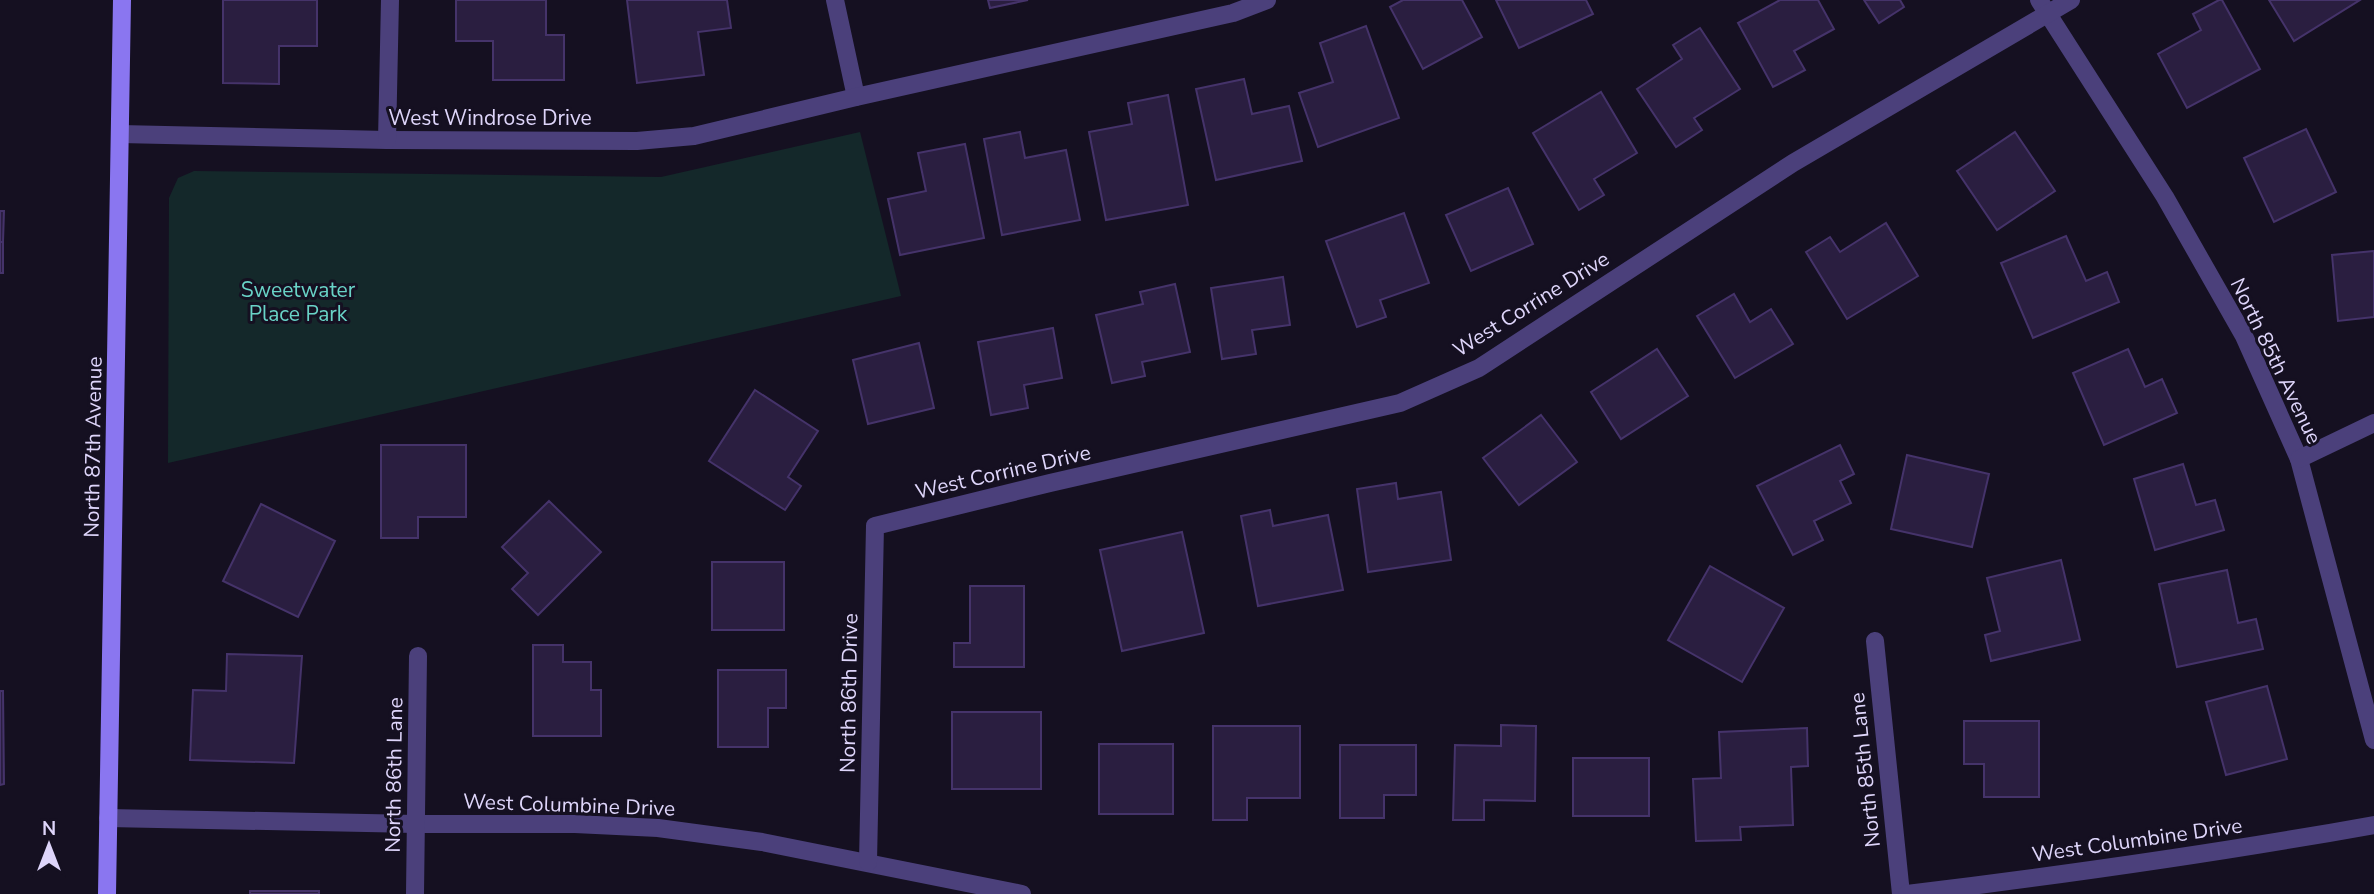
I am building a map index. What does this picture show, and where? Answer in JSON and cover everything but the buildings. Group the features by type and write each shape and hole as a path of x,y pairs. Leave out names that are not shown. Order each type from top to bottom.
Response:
{"street":[{"name":"North 87th Avenue","path":"107,894 122,0"},
{"path":"387,140 390,0"},
{"path":"835,0 856,97"},
{"name":"West Windrose Drive","path":"120,134 387,140 637,141 694,136 1233,13 1267,0"},
{"name":"West Corrine Drive","path":"875,526 1400,403 1479,368 1793,163 2043,7 2071,0"},
{"name":"North 85th Avenue","path":"2043,7 2165,197 2238,325 2299,459 2374,740"},
{"path":"2299,459 2374,423"},
{"name":"North 86th Drive","path":"869,862 875,526"},
{"name":"North 85th Lane","path":"1875,641 1900,894"},
{"name":"North 86th Lane","path":"415,894 418,656"},
{"name":"West Columbine Drive","path":"108,818 575,824 659,828 762,842 1022,894"},
{"name":"West Columbine Drive","path":"1907,894 2249,846 2374,825"}],"green space":[{"name":"Sweetwater Place Park","path":"860,132 901,296 168,463 169,198 178,178 194,171 661,177"}]}
